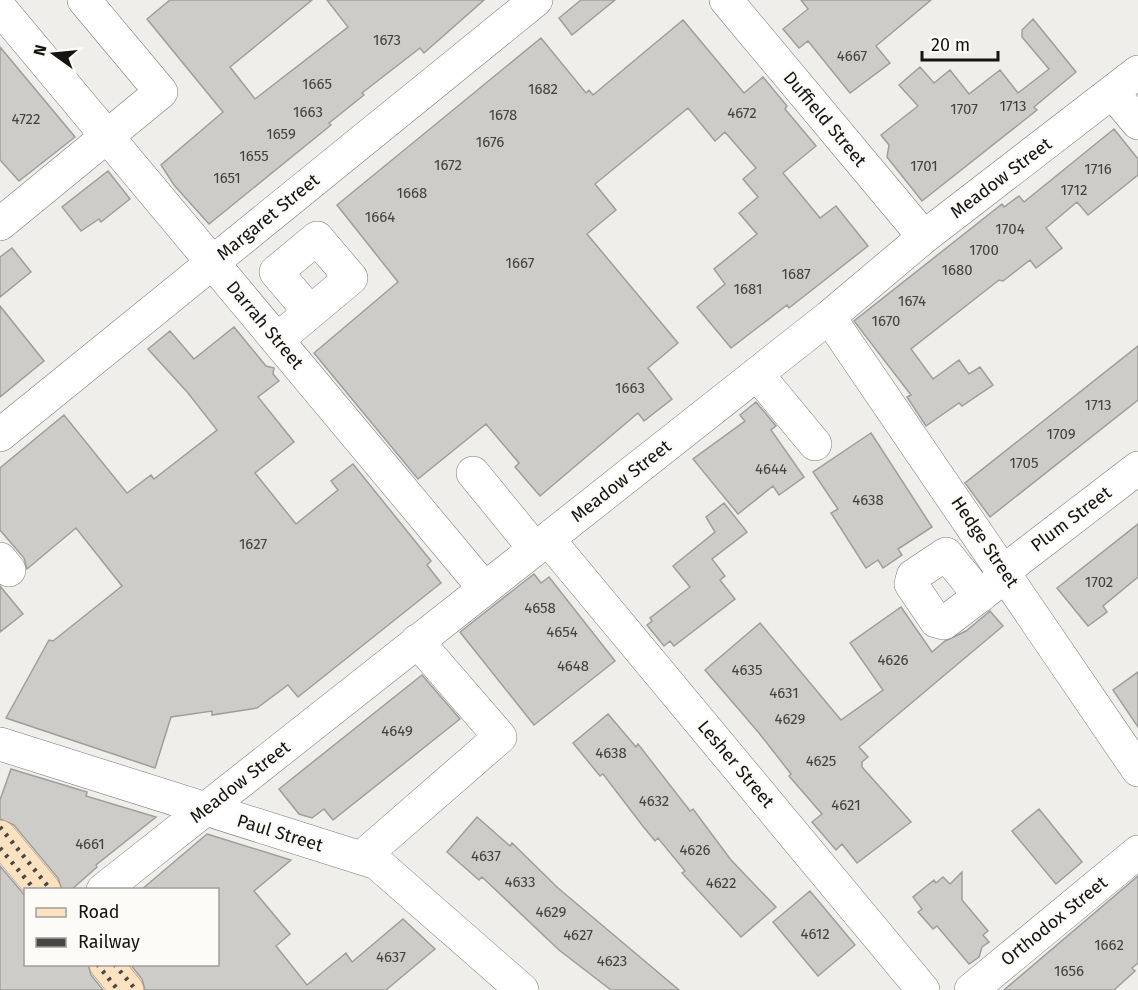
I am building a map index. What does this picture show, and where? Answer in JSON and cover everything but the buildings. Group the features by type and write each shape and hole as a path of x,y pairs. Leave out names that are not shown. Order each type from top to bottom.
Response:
{"main road":[{"path":"0,837 42,888"},
{"path":"108,966 127,990"}],"street":[{"path":"0,224 160,92 84,0"},
{"name":"Margaret Street","path":"0,435 536,0"},
{"name":"Duffield Street","path":"726,0 924,237"},
{"name":"Darrah Street","path":"4,5 107,137 484,588"},
{"name":"Meadow Street","path":"106,888 829,317 924,237 1138,72"},
{"path":"1113,93 1138,123"},
{"path":"277,339 310,312"},
{"name":"Hedge Street","path":"829,317 1006,573 1138,770"},
{"path":"757,374 815,444"},
{"name":"Plum Street","path":"980,596 1138,468"},
{"name":"Lesher Street","path":"473,473 542,544 923,990"},
{"path":"361,858 500,737 417,641"},
{"name":"Paul Street","path":"0,744 377,863 520,990"},
{"name":"Orthodox Street","path":"971,990 1138,852"}],"railway":[{"path":"0,827 49,888"},
{"path":"0,848 33,888"},
{"path":"99,966 118,990"},
{"path":"116,966 136,990"}]}
